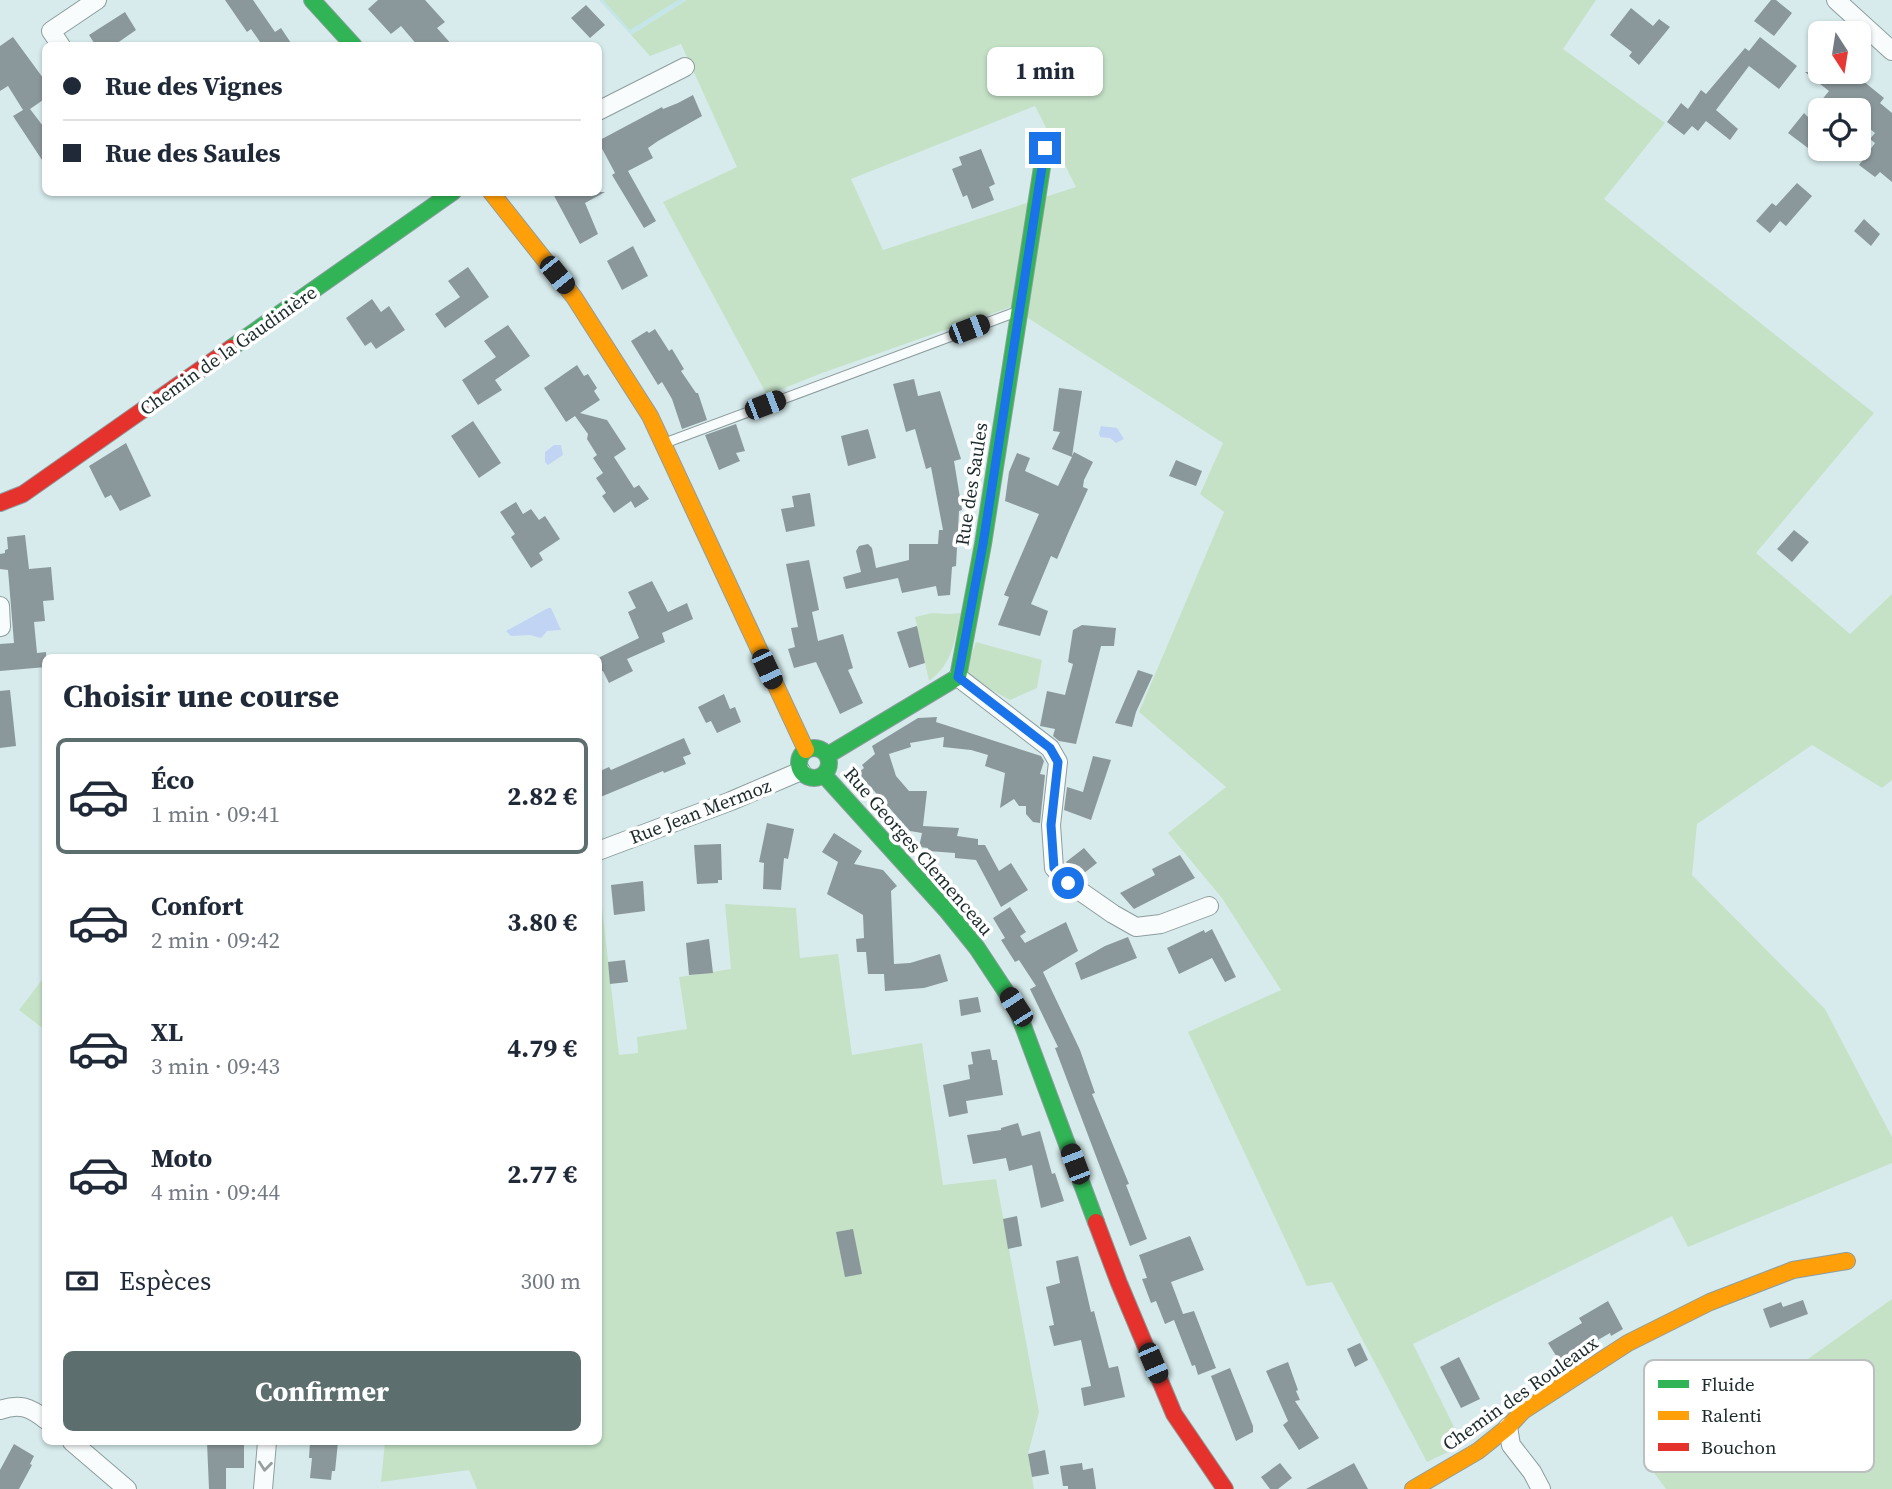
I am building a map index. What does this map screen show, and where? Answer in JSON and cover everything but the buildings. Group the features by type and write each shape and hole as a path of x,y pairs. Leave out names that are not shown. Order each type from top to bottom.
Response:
{"street":[{"path":"58,42 51,30 97,0"},
{"path":"312,0 350,42"},
{"path":"1836,0 1892,51"},
{"path":"602,109 685,67"},
{"name":"Rue des Saules","path":"958,677 983,544 1045,148"},
{"name":"Chemin de la Gaudinière","path":"0,503 23,494 447,196"},
{"path":"494,196 575,297 650,416 806,750"},
{"path":"0,606 1,627"},
{"path":"828,755 958,677 1050,748 1058,762 1051,825 1052,846 1054,868 1068,883 1136,927 1161,924 1209,906"},
{"path":"816,747 828,755 830,765 824,775 814,778 801,771 799,760 806,750 816,747"},
{"name":"Rue Jean Mermoz","path":"602,849 731,801 801,771"},
{"name":"Rue Georges Clemenceau","path":"824,775 948,912 977,948 1016,1007 1119,1283 1174,1414 1225,1489"},
{"name":"Chemin des Rouleaux","path":"1413,1489 1478,1451 1523,1411 1628,1343 1710,1302 1793,1270 1847,1261"},
{"path":"0,1410 14,1405 32,1408 42,1417"},
{"path":"1508,1427 1511,1445 1532,1472 1541,1489"},
{"path":"76,1445 127,1489"},
{"path":"263,1489 268,1445"}],"lane":[{"path":"662,444 1021,310"}],"shaded area":[{"path":"599,0 687,0 631,35"},
{"path":"1101,426 1117,428 1124,439 1116,443 1110,438 1100,437"},
{"path":"554,445 561,445 563,455 548,465 545,462 545,452"},
{"path":"551,608 561,630 547,631 541,638 530,635 511,636 506,631"}],"green space":[{"path":"603,0 678,0 630,30"},
{"path":"687,0 1596,0 1563,49 1665,123 1604,199 1874,413 1756,553 1850,634 1892,594 1892,780 1882,788 1812,745 1697,824 1692,875 1825,1009 1892,1137 1892,1163 1688,1247 1672,1216 1413,1344 1463,1445 1427,1462 1332,1282 1307,1286 1188,1032 1281,990 1222,898 1168,833 1226,787 1139,712 1224,512 1200,494 1223,443 1011,307 767,395 663,202 737,167 681,44 650,56 631,35","holes":["1035,106 1076,187 883,250 851,179"]},
{"path":"932,613 961,613 948,659 944,667 929,681 915,617"},
{"path":"976,642 1042,660 1037,688 1010,700 964,675"},
{"path":"725,904 796,908 800,958 838,954 852,1055 922,1043 943,1185 996,1179 1039,1412 1028,1454 1034,1489 477,1489 469,1470 381,1482 385,1445 602,1445 602,908 619,1055 638,1053 637,1037 687,1029 679,977 731,969"},
{"path":"42,980 42,1028 19,1010"},
{"path":"1892,1299 1892,1489 1666,1489 1653,1472 1874,1472 1874,1360 1806,1360"}],"traffic: fast":[{"path":"312,0 350,42"},
{"path":"828,755 958,677 983,544 1045,148"},
{"path":"231,348 447,196"},
{"path":"814,748 825,752 829,763 825,774 814,778 803,774 799,763 803,752 814,748"},
{"path":"824,775 948,912 977,948 1016,1007 1096,1222"}],"traffic: slow":[{"path":"494,196 574,297 650,416 806,750"},
{"path":"1413,1489 1478,1451 1523,1411 1628,1343 1710,1302 1793,1270 1847,1261"}],"traffic: jam":[{"path":"0,503 23,494 231,348"},
{"path":"1096,1222 1174,1414 1225,1489"}],"route":[{"path":"1045,148 1012,368 958,677 1050,748 1058,762 1051,825 1052,846 1054,868 1068,883"}]}
